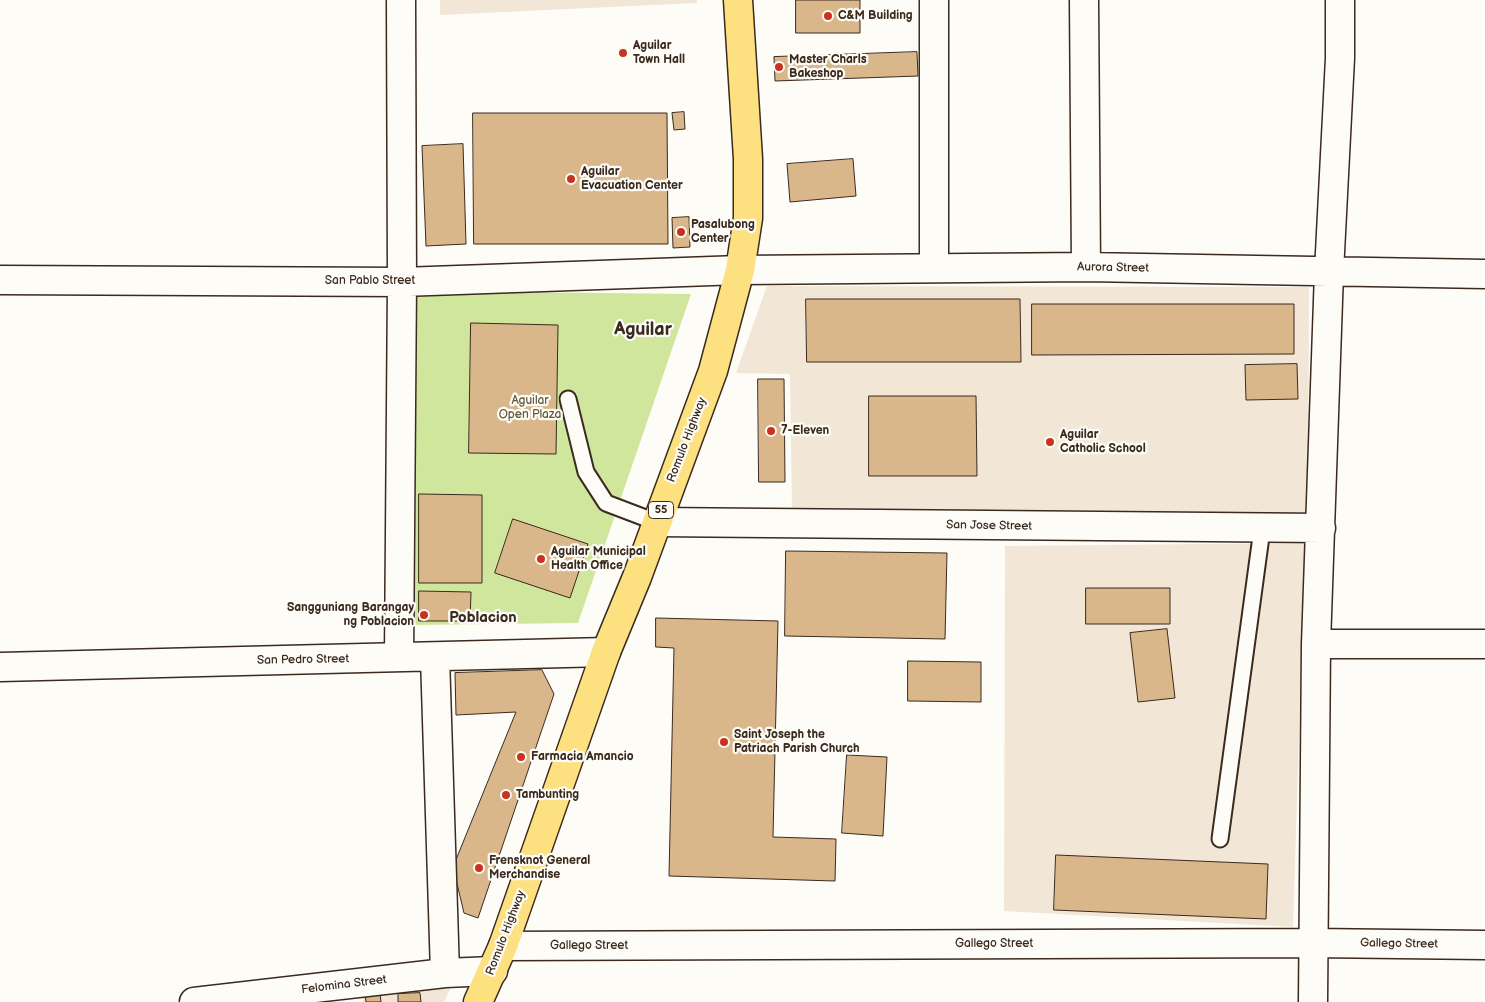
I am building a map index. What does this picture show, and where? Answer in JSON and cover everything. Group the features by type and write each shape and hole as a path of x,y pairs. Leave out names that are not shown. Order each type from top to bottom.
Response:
{"highway":[{"name":"Romulo Highway","path":"478,1002 498,958 606,652 637,577 713,371 740,270 748,218 748,159 738,0"}],"street":[{"path":"399,657 402,282 401,0"},
{"path":"934,0 934,268"},
{"path":"1084,0 1086,267"},
{"path":"1313,1002 1316,644 1329,272 1340,58 1340,0"},
{"name":"Aurora Street","path":"740,270 1086,267 1485,274"},
{"name":"San Pablo Street","path":"0,280 402,282 740,270"},
{"name":"San Jose Street","path":"656,522 1262,529 1321,528"},
{"path":"1316,644 1485,644"},
{"name":"San Pedro Street","path":"0,667 606,652"},
{"path":"435,656 446,973"},
{"name":"Gallego Street","path":"498,958 1312,943 1485,945"},
{"name":"Felomina Street","path":"194,1002 446,973 498,958"}],"lane":[{"path":"568,399 586,472 606,503 656,522"},
{"path":"1220,839 1262,529"}],"shaded area":[{"path":"440,0 697,0 697,3 440,15"},
{"name":"Aguilar Catholic School","path":"767,286 1309,287 1308,515 792,511 790,374 736,373"},
{"path":"1305,543 1293,927 1004,911 1005,546"},
{"path":"455,979 444,1002 363,1002 361,988"}],"green space":[{"name":"Aguilar Open Plaza","path":"416,291 691,294 578,623 412,625"}],"building":[{"name":"C&M Building","path":"796,0 860,0 860,33 796,33"},
{"path":"917,52 918,76 775,81 774,57"},
{"path":"684,112 685,129 674,130 672,113"},
{"name":"Aguilar Evacuation Center","path":"473,113 667,113 668,244 474,244"},
{"path":"463,144 466,244 426,246 422,146"},
{"path":"853,159 856,196 790,202 787,164"},
{"name":"Pasalubong Center","path":"689,217 690,247 673,248 672,218"},
{"path":"806,299 1020,299 1021,362 807,362"},
{"path":"1032,304 1294,304 1294,354 1032,355"},
{"path":"471,323 558,325 556,454 469,453"},
{"path":"1297,364 1298,399 1246,400 1245,365"},
{"name":"7-Eleven","path":"758,379 784,379 785,482 759,482"},
{"path":"869,396 976,396 977,476 869,476"},
{"path":"419,494 482,495 482,583 419,583"},
{"name":"Aguilar Municipal Health Office","path":"513,519 588,544 570,598 495,573"},
{"path":"786,551 947,553 945,639 785,636"},
{"path":"1086,588 1170,588 1170,624 1086,624"},
{"path":"419,591 471,592 470,621 419,621"},
{"name":"Saint Joseph the Patriach Parish Church","path":"656,618 778,621 773,837 836,839 835,881 669,876 674,648 656,647"},
{"path":"1167,629 1175,698 1138,702 1130,633"},
{"path":"908,661 981,662 981,702 908,701"},
{"path":"542,670 554,694 478,918 464,913 453,867 516,712 456,715 455,673"},
{"path":"847,755 887,757 883,836 842,833"},
{"path":"1056,855 1268,864 1266,919 1054,910"},
{"path":"380,993 381,1002 366,1002 365,994"},
{"path":"420,993 421,1002 398,1002 398,994"}],"place":[{"name":"C&M Building","path":"828,16"},
{"name":"Aguilar Town Hall","path":"623,53"},
{"name":"Master Charls Bakeshop","path":"779,67"},
{"name":"Aguilar Evacuation Center","path":"571,179"},
{"name":"Pasalubong Center","path":"681,232"},
{"name":"7-Eleven","path":"771,431"},
{"name":"Aguilar Catholic School","path":"1050,442"},
{"name":"Aguilar Municipal Health Office","path":"541,559"},
{"name":"Sangguniang Barangay ng Poblacion","path":"424,615"},
{"name":"Saint Joseph the Patriach Parish Church","path":"724,742"},
{"name":"Farmacia Amancio","path":"521,757"},
{"name":"Tambunting","path":"506,795"},
{"name":"Frensknot General Merchandise","path":"479,868"}],"district":[{"name":"Aguilar","path":"643,330"},
{"name":"Poblacion","path":"483,618"}]}
